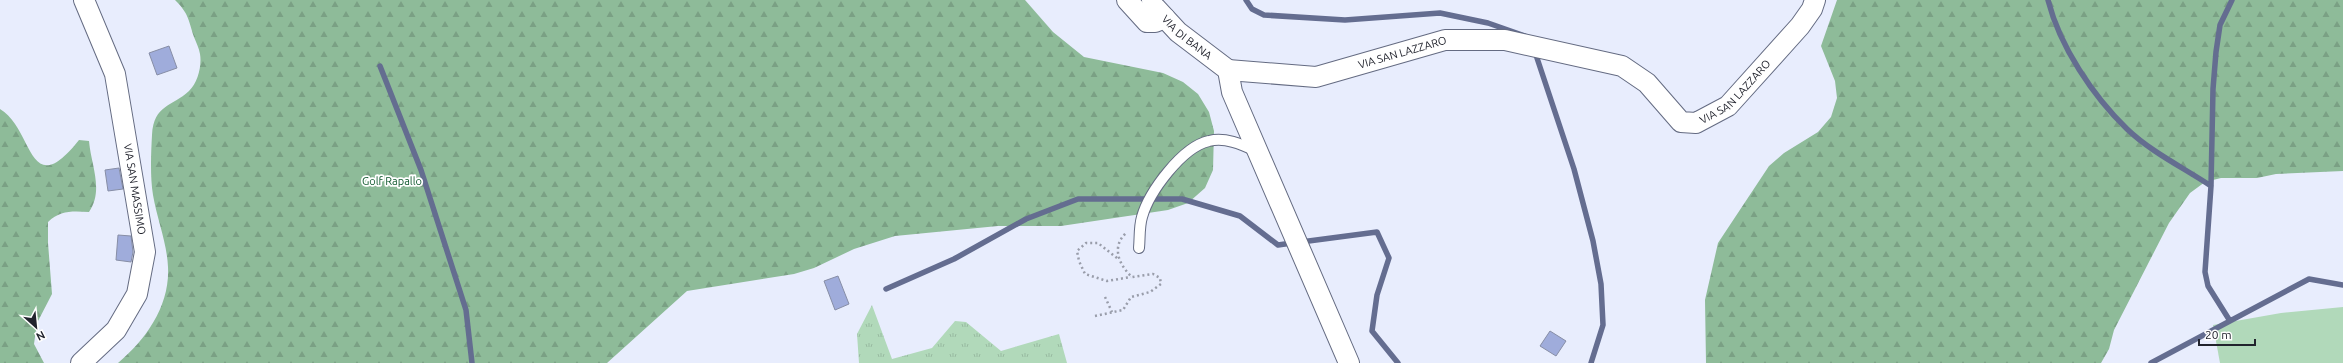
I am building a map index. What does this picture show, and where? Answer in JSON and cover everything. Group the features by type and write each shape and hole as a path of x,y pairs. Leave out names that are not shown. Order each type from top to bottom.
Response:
{"street":[{"name":"VIA SAN MASSIMO","path":"81,363 116,330 137,294 145,252 115,74 84,0"},
{"path":"1127,0 1147,22 1155,22 1165,18"},
{"name":"VIA DI BANA","path":"1152,0 1165,18 1178,32 1228,70"},
{"name":"VIA SAN LAZZARO","path":"1228,70 1316,77 1445,40 1505,40 1622,66 1648,83 1681,122 1696,124 1728,106 1800,26 1812,9 1815,0"},
{"path":"1228,70 1232,92 1349,363"}],"lane":[{"path":"1139,248 1142,217 1162,178 1188,151 1209,141 1235,141 1258,152"}],"path":[{"path":"1117,258 1120,239 1142,217"},
{"path":"1095,316 1123,310 1131,297 1150,292 1161,284 1160,278 1153,274 1107,281 1085,274 1077,251 1086,243 1098,243 1117,258 1122,268 1132,277"},
{"path":"1105,297 1112,312"}],"green space":[{"name":"Golf Rapallo","path":"175,0 1025,0 1053,32 1084,57 1163,73 1183,82 1198,94 1209,112 1214,131 1213,170 1205,188 1188,203 1168,210 1061,226 998,226 895,236 854,249 814,268 794,274 687,291 607,363 118,363 129,354 155,320 161,308 168,281 166,249 152,188 151,157 153,125 156,117 165,107 183,96 192,88 199,74 200,63 199,50 188,17"},
{"path":"1837,0 2343,0 2343,171 2276,174 2257,178 2221,178 2205,182 2190,193 2169,223 2114,330 2109,349 2101,363 1706,363 1705,300 1718,243 1769,166 1784,153 1818,132 1831,117 1837,98 1835,81 1821,46"},
{"path":"0,109 11,119 20,131 33,156 41,164 50,165 62,158 79,140 89,141 94,168 96,195 89,212 62,213 48,222 52,294 37,323 34,344 44,363 0,363"},
{"path":"872,305 892,359 932,348 955,321 966,322 1001,351 1059,334 1067,363 859,363 857,334"},
{"path":"2343,307 2343,363 2220,363 2213,325 2281,313"}],"building":[{"path":"169,46 177,68 157,75 149,53"},
{"path":"119,168 123,189 108,191 105,170"},
{"path":"118,235 131,236 133,252 131,262 116,260"},
{"path":"838,276 849,304 835,310 824,281"},
{"path":"1550,331 1566,341 1556,356 1540,346"}],"waterway":[{"path":"1246,0 1252,9 1264,15 1345,20 1440,13 1488,23 1525,36"},
{"path":"2048,0 2053,18 2069,53 2090,86 2114,116 2146,145 2211,186"},
{"path":"2230,321 2208,286 2205,272 2211,186 2213,89 2216,52 2220,25 2232,0"},
{"path":"1536,55 1574,169 1593,241 1601,284 1603,325 1591,363"},
{"path":"380,66 421,170 466,310 472,363"},
{"path":"886,289 954,259 1026,219 1078,199 1182,199 1240,216 1278,245 1292,243"},
{"path":"1301,242 1377,232 1389,258 1377,295 1372,331 1398,363"},
{"path":"2151,363 2309,279 2343,285"}]}
